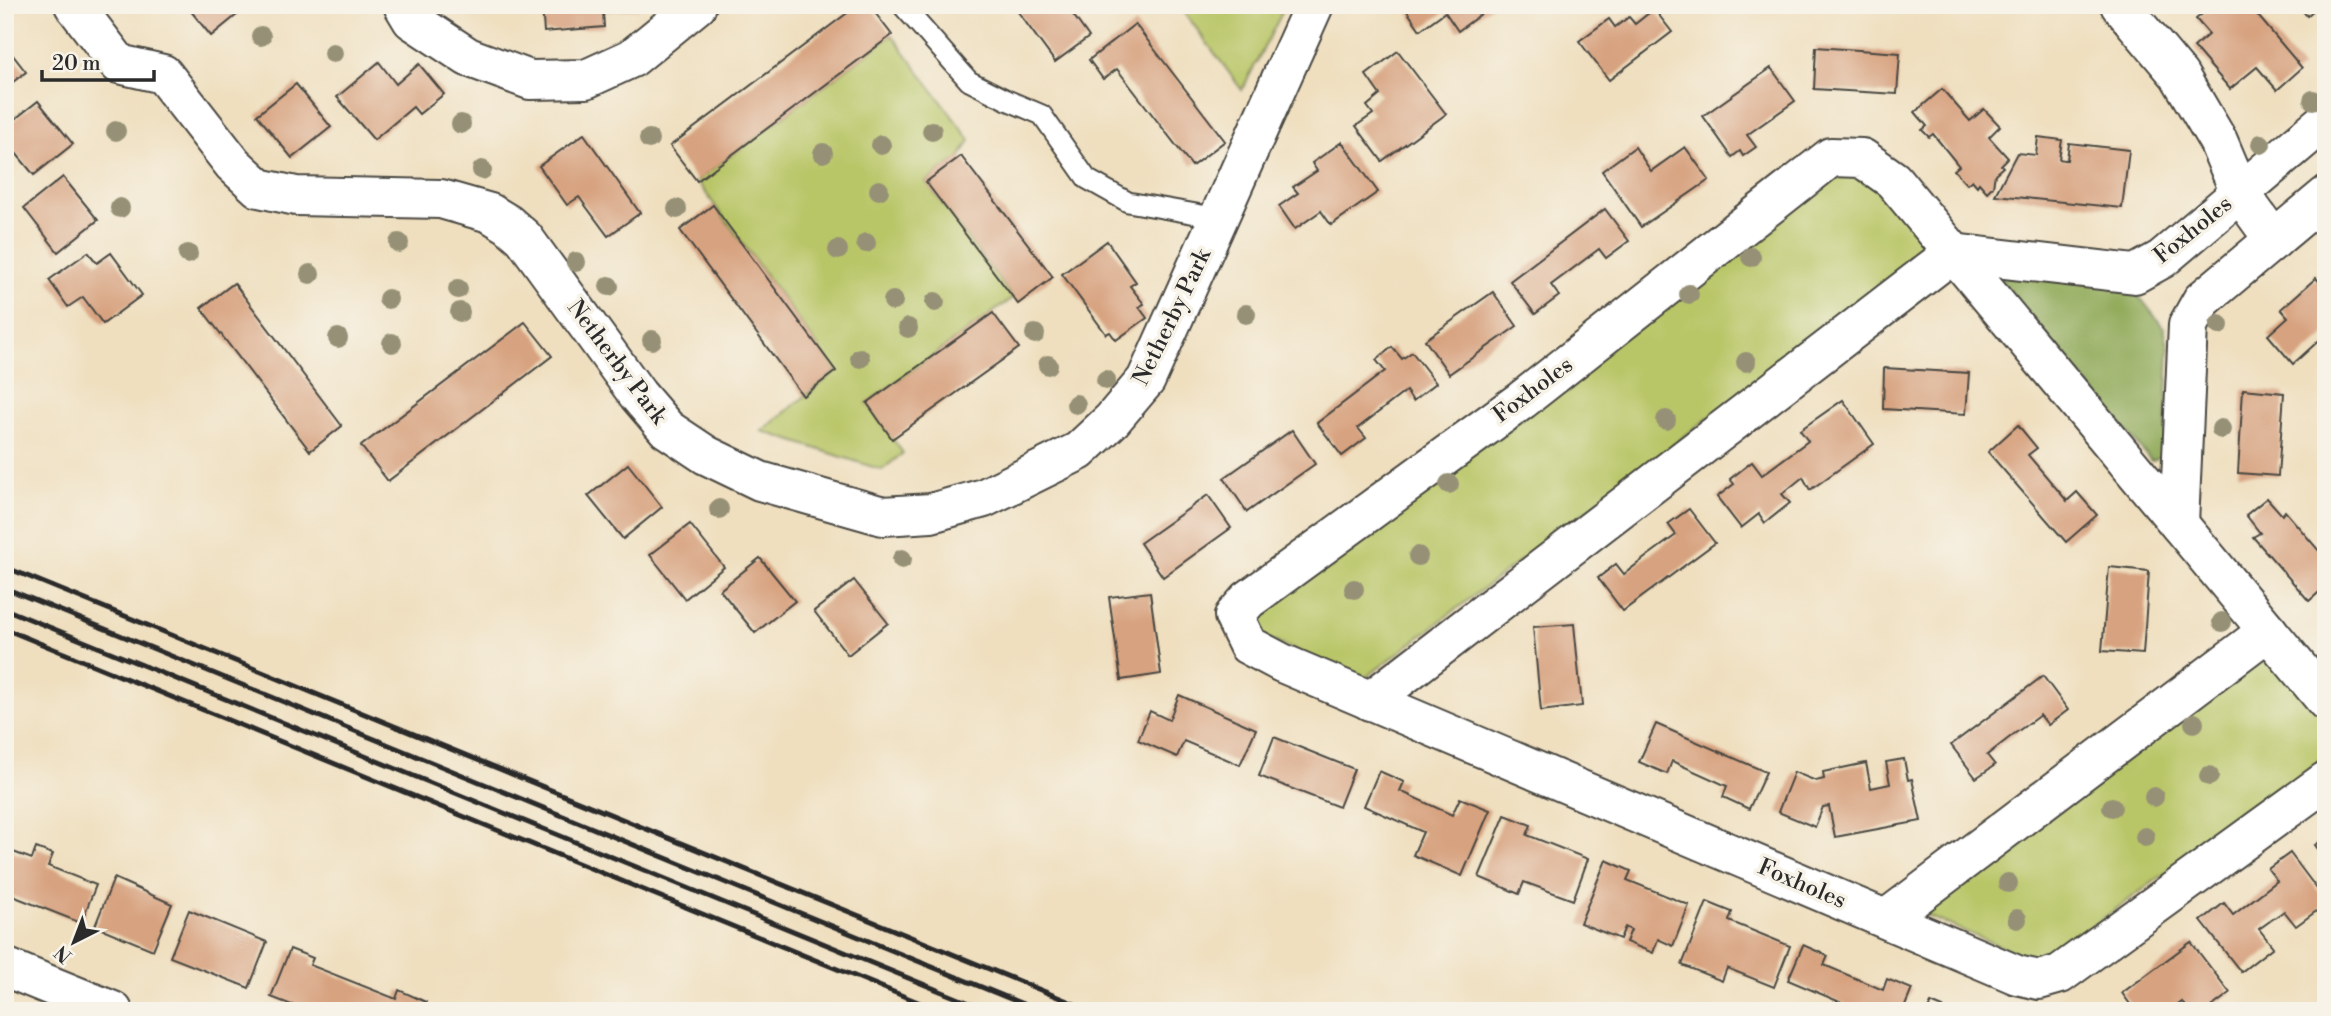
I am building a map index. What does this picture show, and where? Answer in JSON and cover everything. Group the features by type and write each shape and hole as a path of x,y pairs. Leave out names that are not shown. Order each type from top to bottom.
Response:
{"street":[{"name":"Netherby Park","path":"74,5 119,64 163,74 233,164 259,188 296,196 440,199 490,213 508,224 524,239 638,395 667,429 706,455 760,481 883,516 931,513 984,498 1079,451 1112,420 1146,380 1314,5"},
{"path":"403,5 412,20 468,57 530,80 586,79 632,58 697,5"},
{"path":"2120,5 2179,75 2218,141 2239,193 2274,240"},
{"name":"Foxholes","path":"1953,253 2134,274 2162,259 2326,120"},
{"name":"Foxholes","path":"2326,701 1893,180 1861,158 1831,158 1522,400 1248,600 1234,616 1248,645 1282,663 2017,975 2039,980 2060,974 2326,781"},
{"path":"2179,524 2188,325 2202,300 2326,196"},
{"path":"1370,701 1953,253"},
{"path":"1885,919 2269,632"},
{"path":"5,967 113,1011"}],"lane":[{"path":"902,5 969,81 1042,114 1087,179 1128,202 1219,218"}],"green space":[{"path":"1179,5 1286,5 1242,90"},
{"path":"892,35 970,140 961,156 926,182 1013,298 867,403 903,453 882,470 762,431 836,371 697,181"},
{"path":"1811,173 1871,175 1922,241 1924,248 1917,260 1364,679 1258,635 1254,596"},
{"path":"1997,275 2124,285 2142,300 2164,328 2169,349 2165,449 2160,457 2151,461"},
{"path":"2263,656 2278,659 2326,718 2324,759 2048,958 2031,959 1925,915 1924,911"}],"building":[{"path":"186,5 249,5 211,36"},
{"path":"542,5 639,5 639,9 603,12 604,27 544,32"},
{"path":"858,5 869,5 892,35 697,181 670,146"},
{"path":"1013,5 1066,5 1089,37 1055,62"},
{"path":"1403,5 1493,5 1458,31 1445,12 1420,30"},
{"path":"2213,5 2249,5 2302,68 2277,90 2257,67 2230,89 2194,47 2209,34 2196,19"},
{"path":"2298,5 2324,7 2316,8 2307,16"},
{"path":"1654,9 1672,32 1609,80 1579,41 1609,19 1615,27 1629,17 1635,24"},
{"path":"1135,24 1225,141 1192,166 1117,69 1103,79 1089,60"},
{"path":"5,45 26,72 5,88"},
{"path":"1816,47 1900,53 1897,94 1814,89"},
{"path":"1398,51 1446,114 1382,161 1356,126 1373,114 1367,106 1380,95 1366,75"},
{"path":"379,62 396,84 419,64 444,94 419,114 413,107 374,140 337,97"},
{"path":"1771,68 1795,101 1747,135 1756,147 1743,156 1740,151 1732,157 1703,116"},
{"path":"296,84 331,127 292,158 257,115"},
{"path":"1942,89 1970,121 1984,109 2000,126 1989,137 2008,158 1995,174 1993,186 1987,192 1972,180 1967,184 1954,170 1959,166 1933,134 1929,137 1922,130 1927,126 1915,112"},
{"path":"38,101 73,144 34,175 5,140 5,127"},
{"path":"584,134 640,213 608,236 579,197 567,205 539,166"},
{"path":"2038,137 2062,140 2059,159 2064,160 2067,160 2069,143 2129,150 2122,208 1995,195 2017,153 2036,155"},
{"path":"1342,142 1378,192 1331,225 1321,211 1295,229 1279,206 1298,193 1293,187 1317,171 1312,163"},
{"path":"1635,147 1651,171 1685,147 1709,180 1641,227 1602,171"},
{"path":"961,156 1053,277 1018,304 926,182"},
{"path":"63,177 98,220 58,252 24,208"},
{"path":"713,205 836,371 803,396 680,230"},
{"path":"1605,209 1629,241 1606,258 1599,249 1551,285 1559,296 1535,314 1510,281"},
{"path":"1107,241 1136,282 1130,286 1144,304 1139,307 1147,318 1116,340 1110,332 1106,334 1062,274"},
{"path":"88,252 97,263 111,253 142,295 103,324 83,297 68,307 49,280"},
{"path":"2316,278 2326,289 2326,334 2293,364 2268,335 2288,317 2281,309"},
{"path":"234,283 342,426 310,451 201,308"},
{"path":"1493,292 1517,326 1449,374 1425,340"},
{"path":"993,313 1019,348 892,439 867,403"},
{"path":"525,322 552,356 388,481 361,446"},
{"path":"1392,347 1402,359 1412,352 1436,383 1413,401 1406,391 1358,428 1366,438 1342,456 1317,423 1385,371 1376,360"},
{"path":"1884,368 1969,373 1966,414 1883,409"},
{"path":"2243,389 2284,393 2278,476 2238,473"},
{"path":"1843,400 1874,444 1810,490 1803,477 1782,494 1790,503 1765,523 1759,514 1741,528 1717,497 1734,484 1730,479 1752,462 1762,475 1808,441 1800,430"},
{"path":"2018,425 2037,448 2028,455 2067,501 2077,492 2097,515 2066,542 1988,452"},
{"path":"1292,430 1315,464 1247,512 1224,478"},
{"path":"628,464 662,507 623,539 588,496"},
{"path":"1208,495 1231,528 1163,577 1140,543"},
{"path":"2267,498 2282,515 2285,511 2326,559 2326,586 2309,601 2253,537 2260,533 2246,515"},
{"path":"1689,509 1715,543 1623,611 1598,578 1616,564 1624,574 1676,535 1668,524"},
{"path":"690,524 724,567 685,599 650,555"},
{"path":"760,558 795,601 755,633 720,590"},
{"path":"2109,567 2149,571 2143,654 2102,651"},
{"path":"854,580 888,623 848,655 814,611"},
{"path":"1150,592 1161,674 1121,680 1109,597"},
{"path":"1574,624 1582,706 1541,711 1533,627"},
{"path":"2043,676 2068,710 2048,725 2040,715 2014,734 1987,755 1995,765 1976,778 1951,745"},
{"path":"1179,695 1256,729 1240,765 1184,741 1177,757 1138,740 1150,711 1169,720"},
{"path":"1656,724 1766,772 1749,809 1723,797 1727,786 1672,761 1667,774 1639,762"},
{"path":"1274,737 1354,769 1339,807 1259,776"},
{"path":"1904,759 1908,780 1912,779 1921,821 1835,837 1829,806 1823,807 1815,827 1778,812 1794,772 1816,781 1824,779 1823,772 1866,763 1871,788 1890,784 1886,762"},
{"path":"1379,771 1404,782 1400,791 1452,815 1460,798 1490,810 1462,876 1413,855 1423,832 1364,806"},
{"path":"1505,815 1531,825 1527,835 1588,859 1573,900 1524,882 1519,894 1479,877"},
{"path":"2326,838 2326,860 2315,845"},
{"path":"36,848 53,854 48,866 96,885 81,923 5,893 5,849 32,859"},
{"path":"2290,853 2326,904 2296,926 2284,911 2259,929 2273,947 2241,972 2201,921 2224,903 2233,915 2277,881 2268,869"},
{"path":"1606,860 1631,871 1627,880 1689,905 1673,946 1658,939 1653,953 1626,942 1631,930 1625,927 1620,939 1580,923"},
{"path":"114,878 172,904 153,950 95,926"},
{"path":"1707,902 1732,912 1729,921 1790,946 1774,987 1727,968 1722,981 1682,965"},
{"path":"189,910 267,942 249,988 170,957"},
{"path":"2191,942 2230,993 2206,1011 2189,1011 2182,1002 2170,1011 2135,1011 2122,993"},
{"path":"1803,945 1828,956 1824,965 1883,990 1887,979 1912,989 1903,1011 1861,1011 1788,980"},
{"path":"290,949 313,958 310,965 396,999 399,990 426,1002 422,1011 307,1011 271,997"},
{"path":"1931,1003 1950,1011 1927,1011"}],"railway":[{"path":"5,567 1092,1011"},
{"path":"5,588 1040,1011"},
{"path":"5,609 989,1011"},
{"path":"5,629 940,1011"}]}
